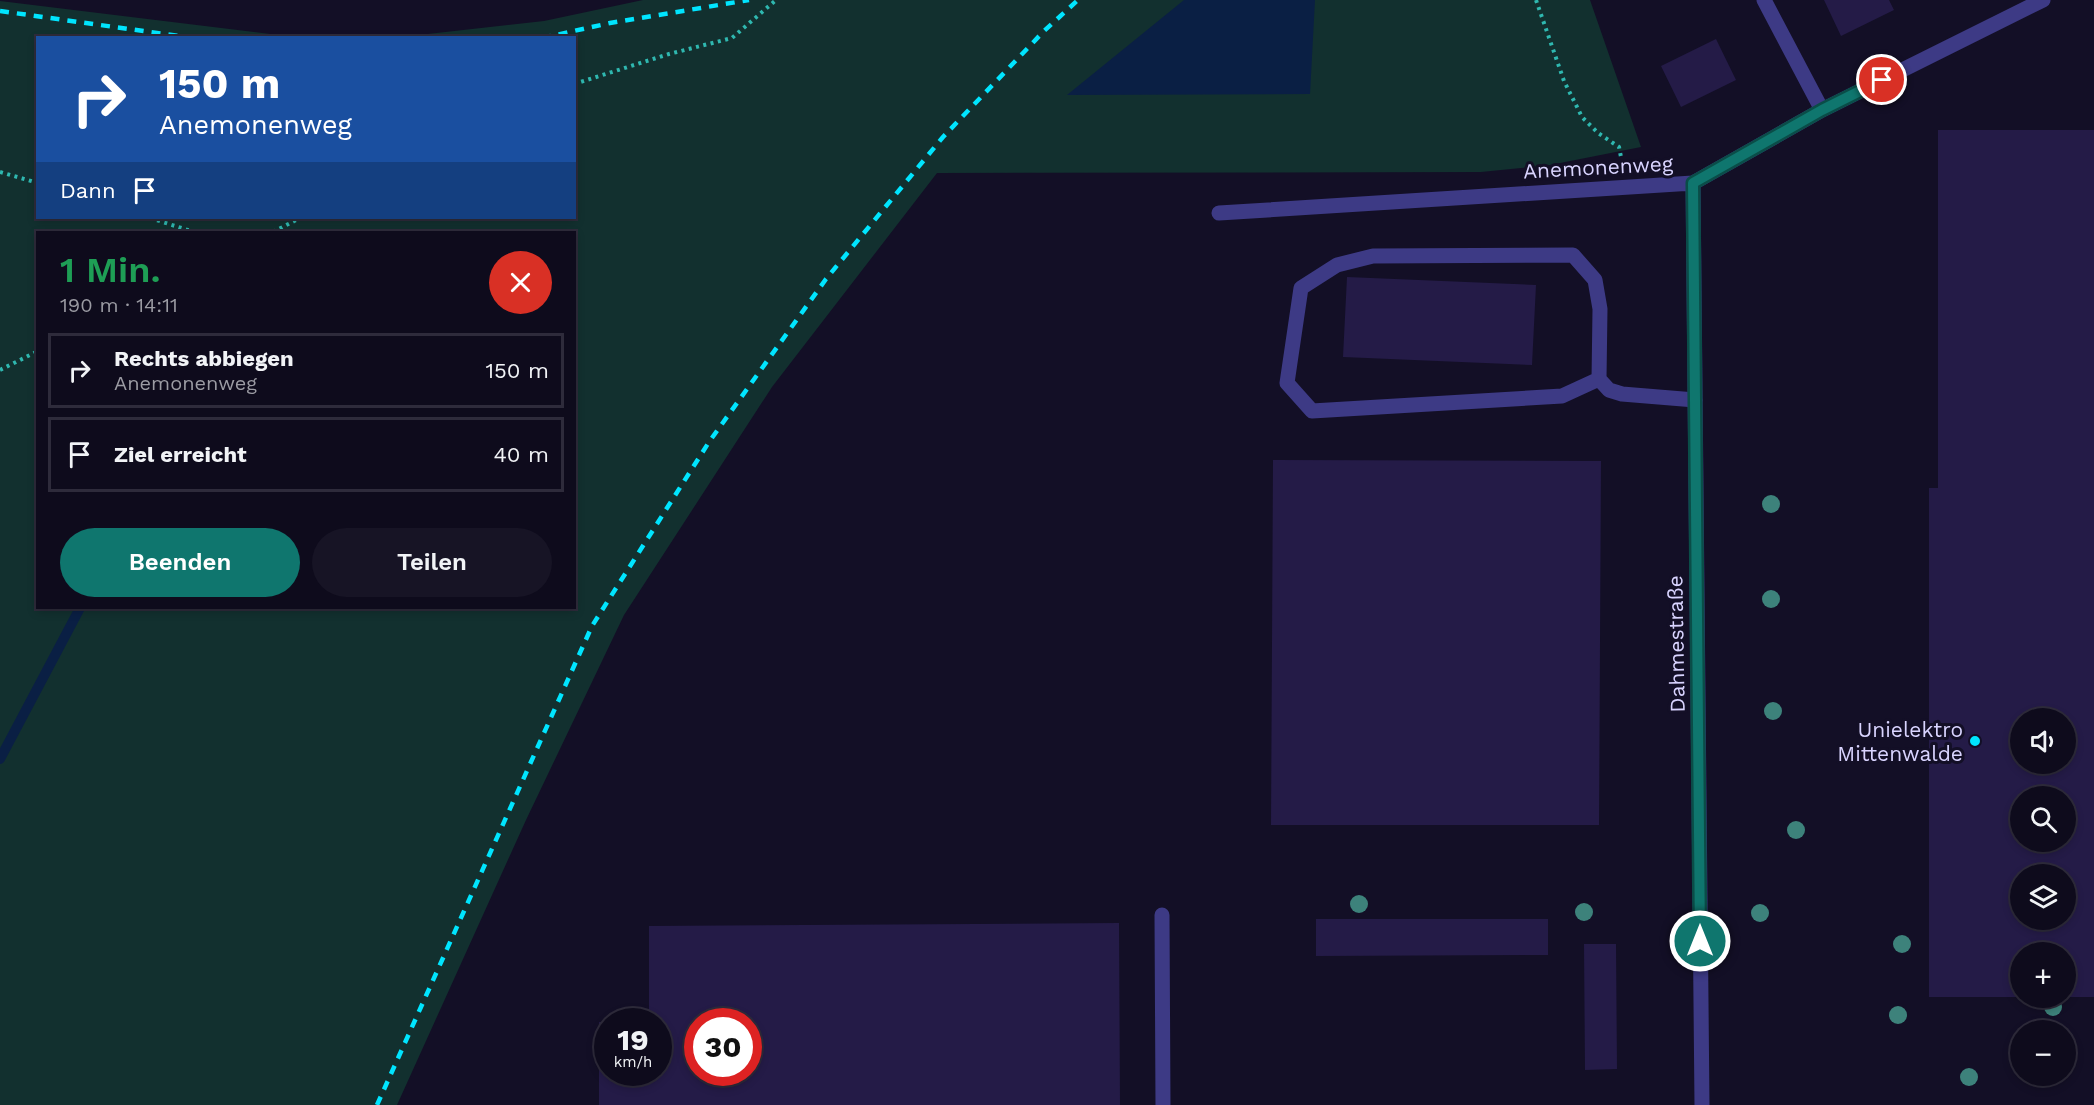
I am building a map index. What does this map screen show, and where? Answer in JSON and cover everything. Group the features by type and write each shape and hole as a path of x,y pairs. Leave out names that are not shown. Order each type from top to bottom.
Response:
{"street":[{"path":"1764,0 1822,110"},
{"name":"Anemonenweg","path":"1219,213 1693,183 1822,110 2043,0"},
{"name":"Dahmestraße","path":"1693,183 1702,1105"},
{"path":"1599,379 1562,396 1312,411 1287,383 1301,288 1337,265 1385,255 1573,255 1595,280 1600,309 1599,379 1609,390 1622,394 1695,400"},
{"path":"1162,915 1163,1105"}],"path":[{"path":"576,83 669,54 732,38 776,0"},
{"path":"1536,0 1564,81 1581,117 1598,133 1619,147 1627,186"},
{"path":"0,172 36,182"},
{"path":"153,219 191,231"},
{"path":"275,231 298,219"},
{"path":"0,370 36,352"}],"green space":[{"path":"643,0 1590,0 1641,147 1550,165 1481,172 937,173 772,387 624,615 526,820 397,1105 0,1105 0,1 286,36 36,36 36,219 576,219 576,36 410,36 544,21"}],"water":[{"path":"1184,0 1315,0 1310,94 1067,95"}],"building":[{"path":"1824,0 1889,0 1894,10 1841,36"},
{"path":"1716,39 1736,80 1681,107 1661,66"},
{"path":"1938,130 2094,130 2094,997 2076,997 2076,942 2010,942 2010,997 1929,997 1929,488 1938,488"},
{"path":"1347,277 1536,285 1532,365 1343,357"},
{"path":"1273,460 1601,461 1599,825 1271,825"},
{"path":"1316,919 1548,919 1548,955 1316,956"},
{"path":"1119,923 1120,1105 599,1105 599,1086 672,1086 672,1008 649,1008 649,926"},
{"path":"1584,944 1616,944 1617,1069 1585,1070"}],"waterway":[{"path":"0,759 79,609"}],"railway":[{"path":"551,36 610,23 749,0"},
{"path":"377,1105 592,626 709,442 826,279 943,137 1044,31 1078,0"},
{"path":"0,11 179,36"}],"place":[{"name":"Unielektro Mittenwalde","path":"1975,741"}],"route":[{"path":"1700,941 1693,183 1822,110 1882,80"}]}
